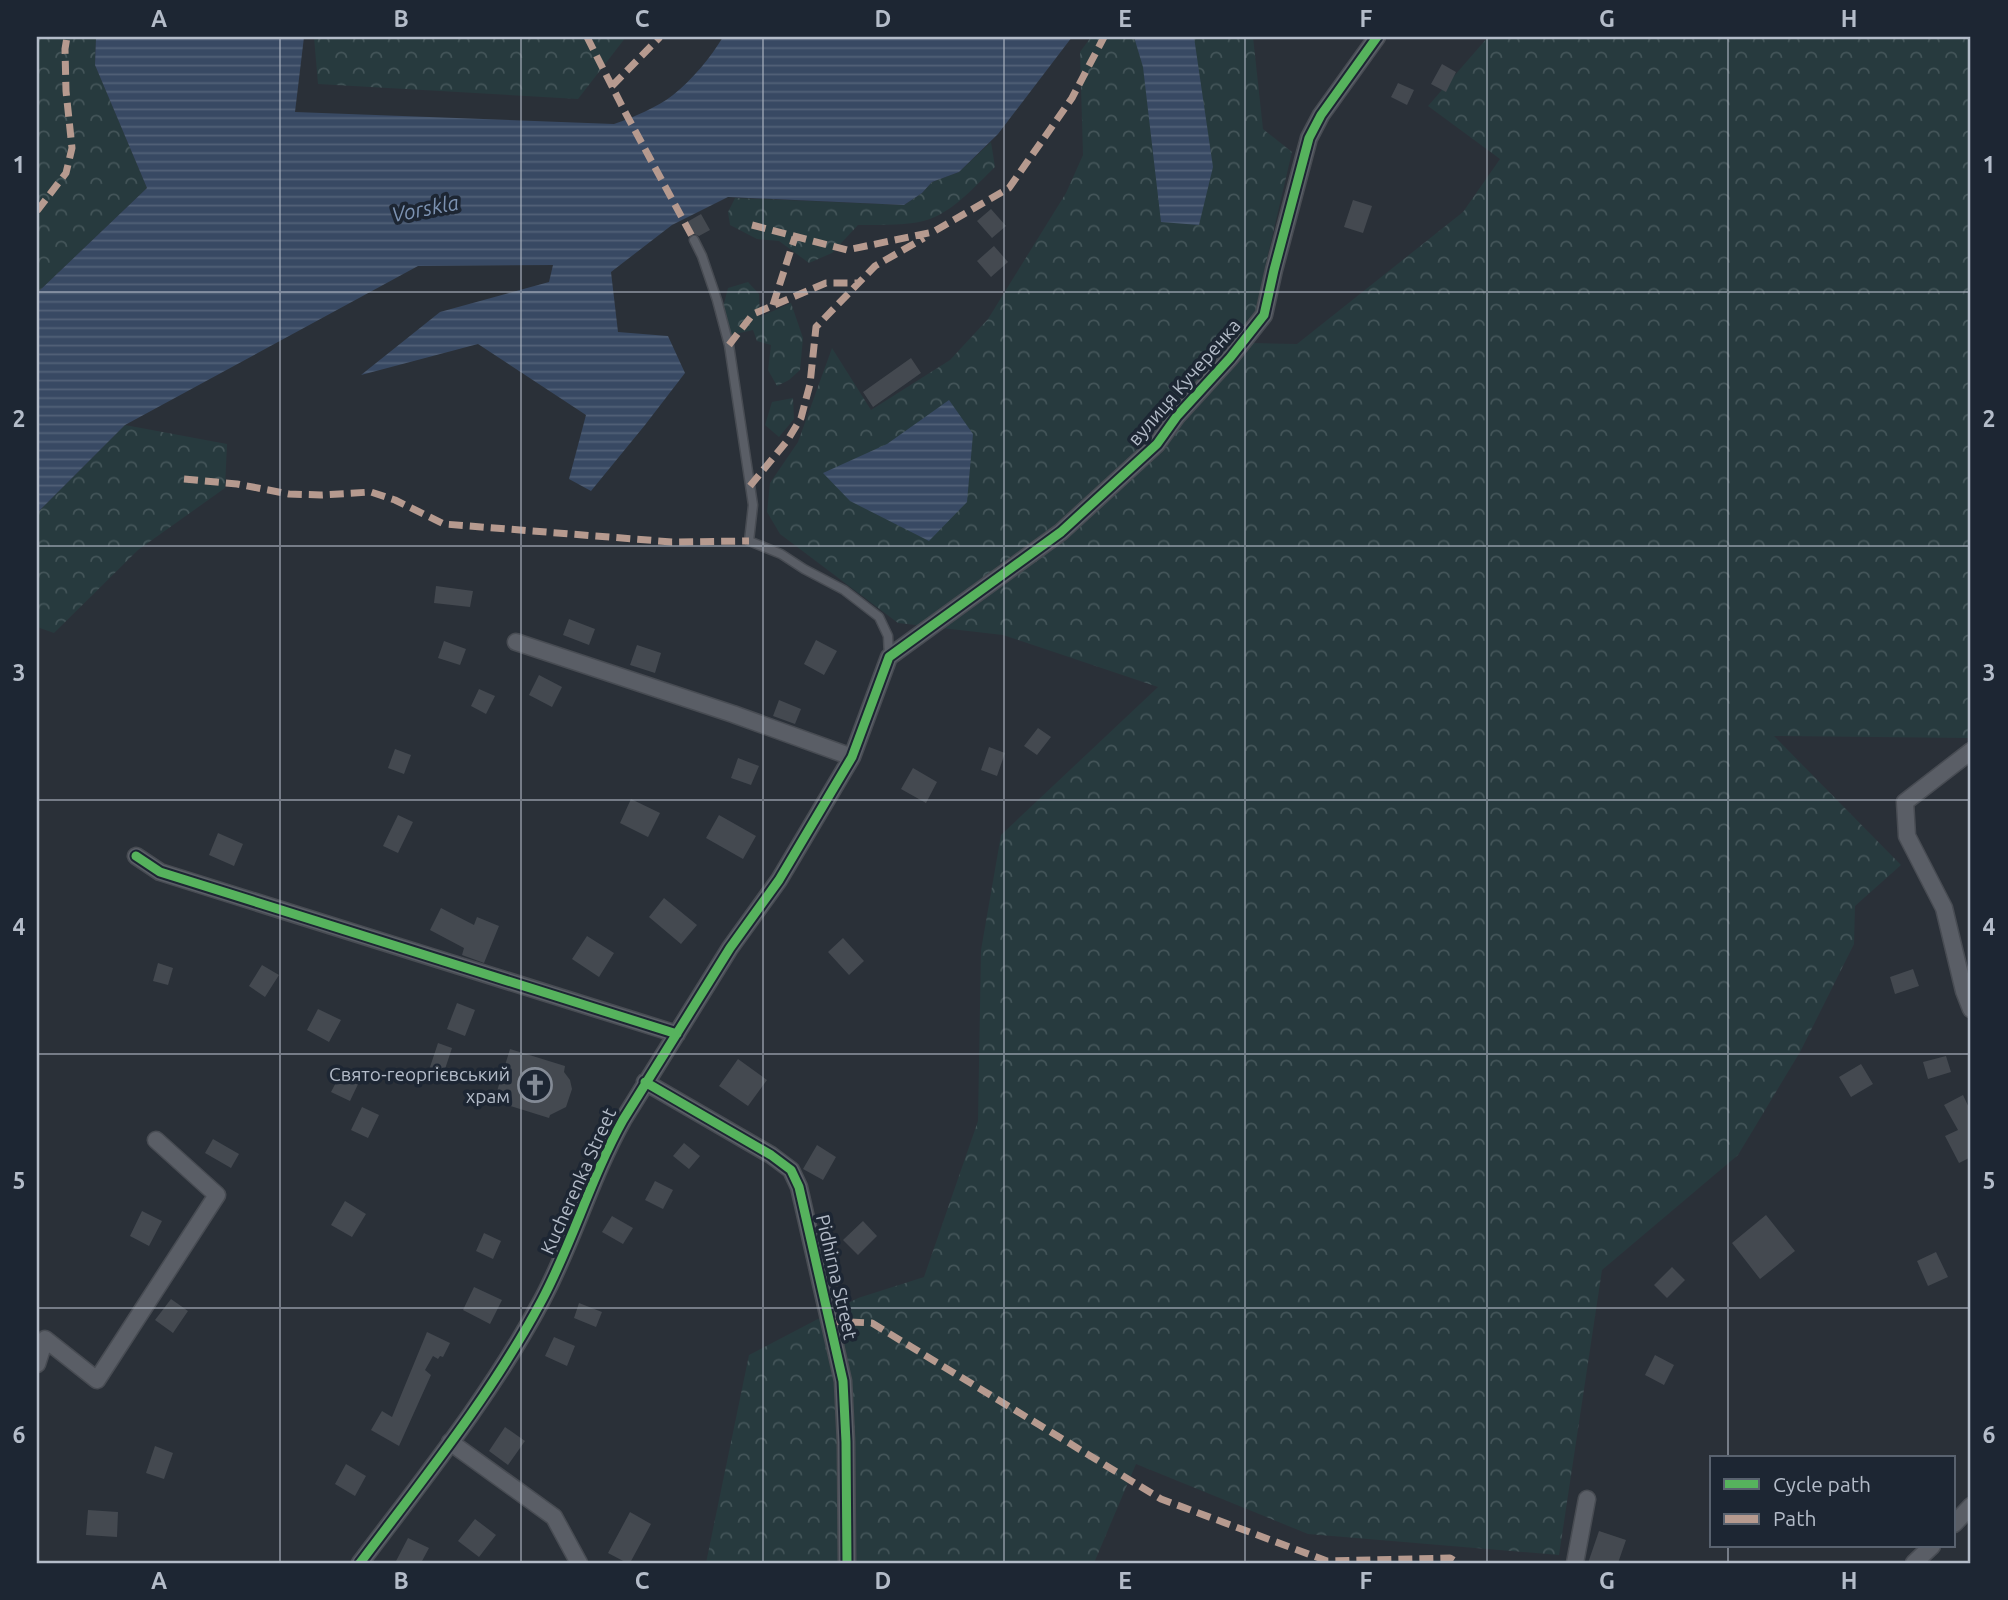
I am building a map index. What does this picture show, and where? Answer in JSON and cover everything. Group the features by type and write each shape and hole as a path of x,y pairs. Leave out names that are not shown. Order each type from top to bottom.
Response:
{"street":[{"name":"вулиця Кучеренка","path":"890,657 1071,524 1157,444 1177,416 1264,316 1308,138 1321,115 1377,37"},
{"path":"516,642 733,714 852,757"},
{"name":"Kucherenka Street","path":"360,1563 490,1386 542,1300 562,1260 609,1145 645,1082 730,948 779,880 852,757 890,657"},
{"path":"1971,751 1905,802 1907,836 1944,908 1964,991 1971,1009"},
{"path":"136,856 160,872 677,1034"},
{"name":"Pidhirna Street","path":"645,1082 771,1155 791,1170 799,1187 843,1381 847,1563"},
{"path":"41,1336 97,1380 217,1195 156,1140"},
{"path":"37,1364 41,1336"},
{"path":"450,1442 554,1517 579,1563"},
{"path":"1575,1563 1587,1499"},
{"path":"1955,1523 1971,1506"},
{"path":"1914,1563 1930,1548"}],"lane":[{"path":"694,240 718,300 729,345 753,505 749,541 781,554 844,590 878,617 888,636 890,657"}],"green space":[{"path":"37,37 96,37 95,65 147,188 37,293"},
{"path":"314,37 626,37 578,99 318,84"},
{"path":"1091,37 1253,37 1263,129 1292,152 1263,276 1253,343 1297,344 1463,212 1500,159 1428,106 1488,37 1971,37 1971,738 1774,736 1901,865 1855,906 1854,944 1800,1052 1738,1155 1602,1270 1559,1555 1308,1534 1136,1464 1094,1563 706,1563 749,1355 858,1298 924,1277 978,1121 981,950 1001,835 1158,687 1003,635 898,623 780,534 767,512 770,483 798,442 832,348 871,410 950,360 988,319 1066,193 1083,155 1080,52"},
{"path":"991,142 995,167 965,196 939,215 914,223 858,225 832,253 809,263 779,241 757,239 730,225 728,212 735,198 904,205 922,193 932,182 959,172"},
{"path":"748,282 759,294 760,317 791,303 803,338 800,370 777,386 768,370 771,345 757,341 753,330 731,335 721,315 728,288"},
{"path":"793,398 794,419 779,437 765,425 772,402"},
{"path":"125,425 227,444 225,488 138,550 54,633 37,627 37,513"}],"water":[{"name":"Vorskla","path":"96,37 304,37 295,112 614,124 645,112 673,95 701,68 723,37 1072,37 998,134 959,172 932,182 922,193 904,205 728,197 672,225 611,272 618,332 668,336 685,373 591,491 569,479 586,415 478,344 361,375 440,312 549,282 553,265 418,266 125,425 37,513 37,293 147,188 95,65"},
{"path":"1134,37 1194,37 1213,167 1199,225 1161,222 1143,67"},
{"path":"949,400 973,434 967,502 929,541 850,501 823,473 887,444"}],"building":[{"path":"1442,64 1456,72 1446,92 1431,84"},
{"path":"1398,83 1414,90 1407,105 1391,97"},
{"path":"1353,200 1372,206 1363,233 1344,227"},
{"path":"991,209 1006,226 992,238 977,221"},
{"path":"701,214 710,230 699,236 694,234 687,222"},
{"path":"994,246 1008,262 991,277 977,261"},
{"path":"911,358 921,373 873,407 863,392"},
{"path":"436,586 473,591 470,607 434,603"},
{"path":"569,619 595,629 589,645 563,635"},
{"path":"816,640 837,651 824,675 804,664"},
{"path":"444,641 466,649 460,665 438,658"},
{"path":"637,645 661,653 655,673 630,665"},
{"path":"539,675 562,687 552,707 529,695"},
{"path":"479,689 495,696 486,714 471,706"},
{"path":"779,700 801,709 795,724 773,716"},
{"path":"1038,728 1051,737 1037,755 1024,746"},
{"path":"989,747 1005,753 997,776 981,770"},
{"path":"395,749 411,755 404,774 388,768"},
{"path":"738,758 759,766 751,785 731,778"},
{"path":"913,768 937,782 926,803 901,789"},
{"path":"631,799 660,813 648,837 620,823"},
{"path":"398,815 413,822 398,853 383,846"},
{"path":"719,815 756,836 743,859 706,838"},
{"path":"218,833 243,844 234,866 209,855"},
{"path":"664,898 697,925 681,944 649,917"},
{"path":"441,908 474,925 477,917 499,926 484,963 462,955 464,948 430,930"},
{"path":"587,936 614,953 599,977 572,959"},
{"path":"843,938 864,961 849,975 828,952"},
{"path":"158,963 173,968 168,985 153,981"},
{"path":"262,965 279,975 265,997 249,986"},
{"path":"1913,969 1919,986 1895,994 1890,977"},
{"path":"457,1003 475,1010 465,1036 447,1029"},
{"path":"318,1009 341,1020 329,1042 307,1030"},
{"path":"438,1043 452,1048 441,1081 427,1076"},
{"name":"Свято-георгієвський храм","path":"510,1049 565,1066 564,1072 572,1089 566,1107 549,1118 494,1101"},
{"path":"1946,1056 1951,1072 1928,1079 1923,1062"},
{"path":"738,1059 767,1080 748,1106 719,1086"},
{"path":"1861,1064 1873,1084 1851,1097 1839,1077"},
{"path":"342,1071 360,1080 350,1101 331,1092"},
{"path":"1963,1095 1971,1112 1971,1157 1959,1163 1945,1136 1958,1130 1944,1105"},
{"path":"362,1107 379,1115 368,1138 351,1130"},
{"path":"213,1139 239,1154 231,1168 205,1153"},
{"path":"684,1143 700,1156 689,1169 673,1156"},
{"path":"817,1145 836,1157 823,1180 803,1169"},
{"path":"655,1181 673,1190 663,1209 645,1200"},
{"path":"345,1201 366,1214 352,1237 331,1225"},
{"path":"142,1211 162,1221 149,1246 130,1236"},
{"path":"1766,1215 1795,1251 1760,1279 1732,1243"},
{"path":"612,1216 633,1228 623,1244 602,1232"},
{"path":"863,1221 877,1236 858,1255 843,1240"},
{"path":"484,1233 501,1241 493,1259 476,1251"},
{"path":"1936,1252 1948,1277 1928,1286 1917,1261"},
{"path":"1672,1267 1685,1280 1667,1298 1654,1285"},
{"path":"474,1287 502,1300 490,1324 463,1310"},
{"path":"171,1299 188,1311 173,1333 155,1320"},
{"path":"579,1303 602,1312 596,1327 574,1318"},
{"path":"427,1332 450,1343 443,1357 438,1359 433,1356 425,1370 431,1375 399,1446 371,1430 382,1411 392,1417"},
{"path":"554,1337 575,1346 567,1366 545,1356"},
{"path":"1655,1355 1674,1365 1664,1385 1645,1375"},
{"path":"505,1427 525,1441 508,1465 489,1451"},
{"path":"155,1446 173,1453 164,1479 146,1473"},
{"path":"346,1464 366,1476 355,1496 335,1484"},
{"path":"88,1510 118,1512 117,1537 86,1535"},
{"path":"630,1512 651,1524 630,1563 627,1563 608,1553"},
{"path":"475,1519 496,1535 479,1557 458,1541"},
{"path":"1599,1531 1626,1540 1618,1563 1588,1563"},
{"path":"408,1538 429,1548 421,1563 395,1563"}],"marked path":[{"path":"37,211 66,173 72,148 66,91 67,37"},
{"path":"587,37 694,240"},
{"path":"612,86 660,37"},
{"path":"752,225 847,250 933,232 1009,188 1072,98 1104,37"},
{"path":"773,305 795,237"},
{"path":"750,486 787,441 801,418 810,384 816,327 875,266 924,238"},
{"path":"729,345 753,314 826,283 859,283"},
{"path":"184,479 237,484 289,494 371,492 395,500 444,524 672,542 749,541"},
{"path":"829,1321 872,1323 1161,1499 1327,1561 1450,1558 1458,1563"}],"cycle path":[{"path":"360,1563 456,1435 522,1335 553,1278 601,1164 623,1120 730,948 779,880 852,757 889,657 1061,532 1157,444 1177,416 1230,358 1264,315 1309,138 1321,115 1377,37"},
{"path":"136,856 160,872 677,1034"},
{"path":"645,1082 771,1155 791,1170 799,1187 843,1381 847,1563"}],"place":[{"name":"Свято-георгієвський храм","path":"535,1085"}]}
